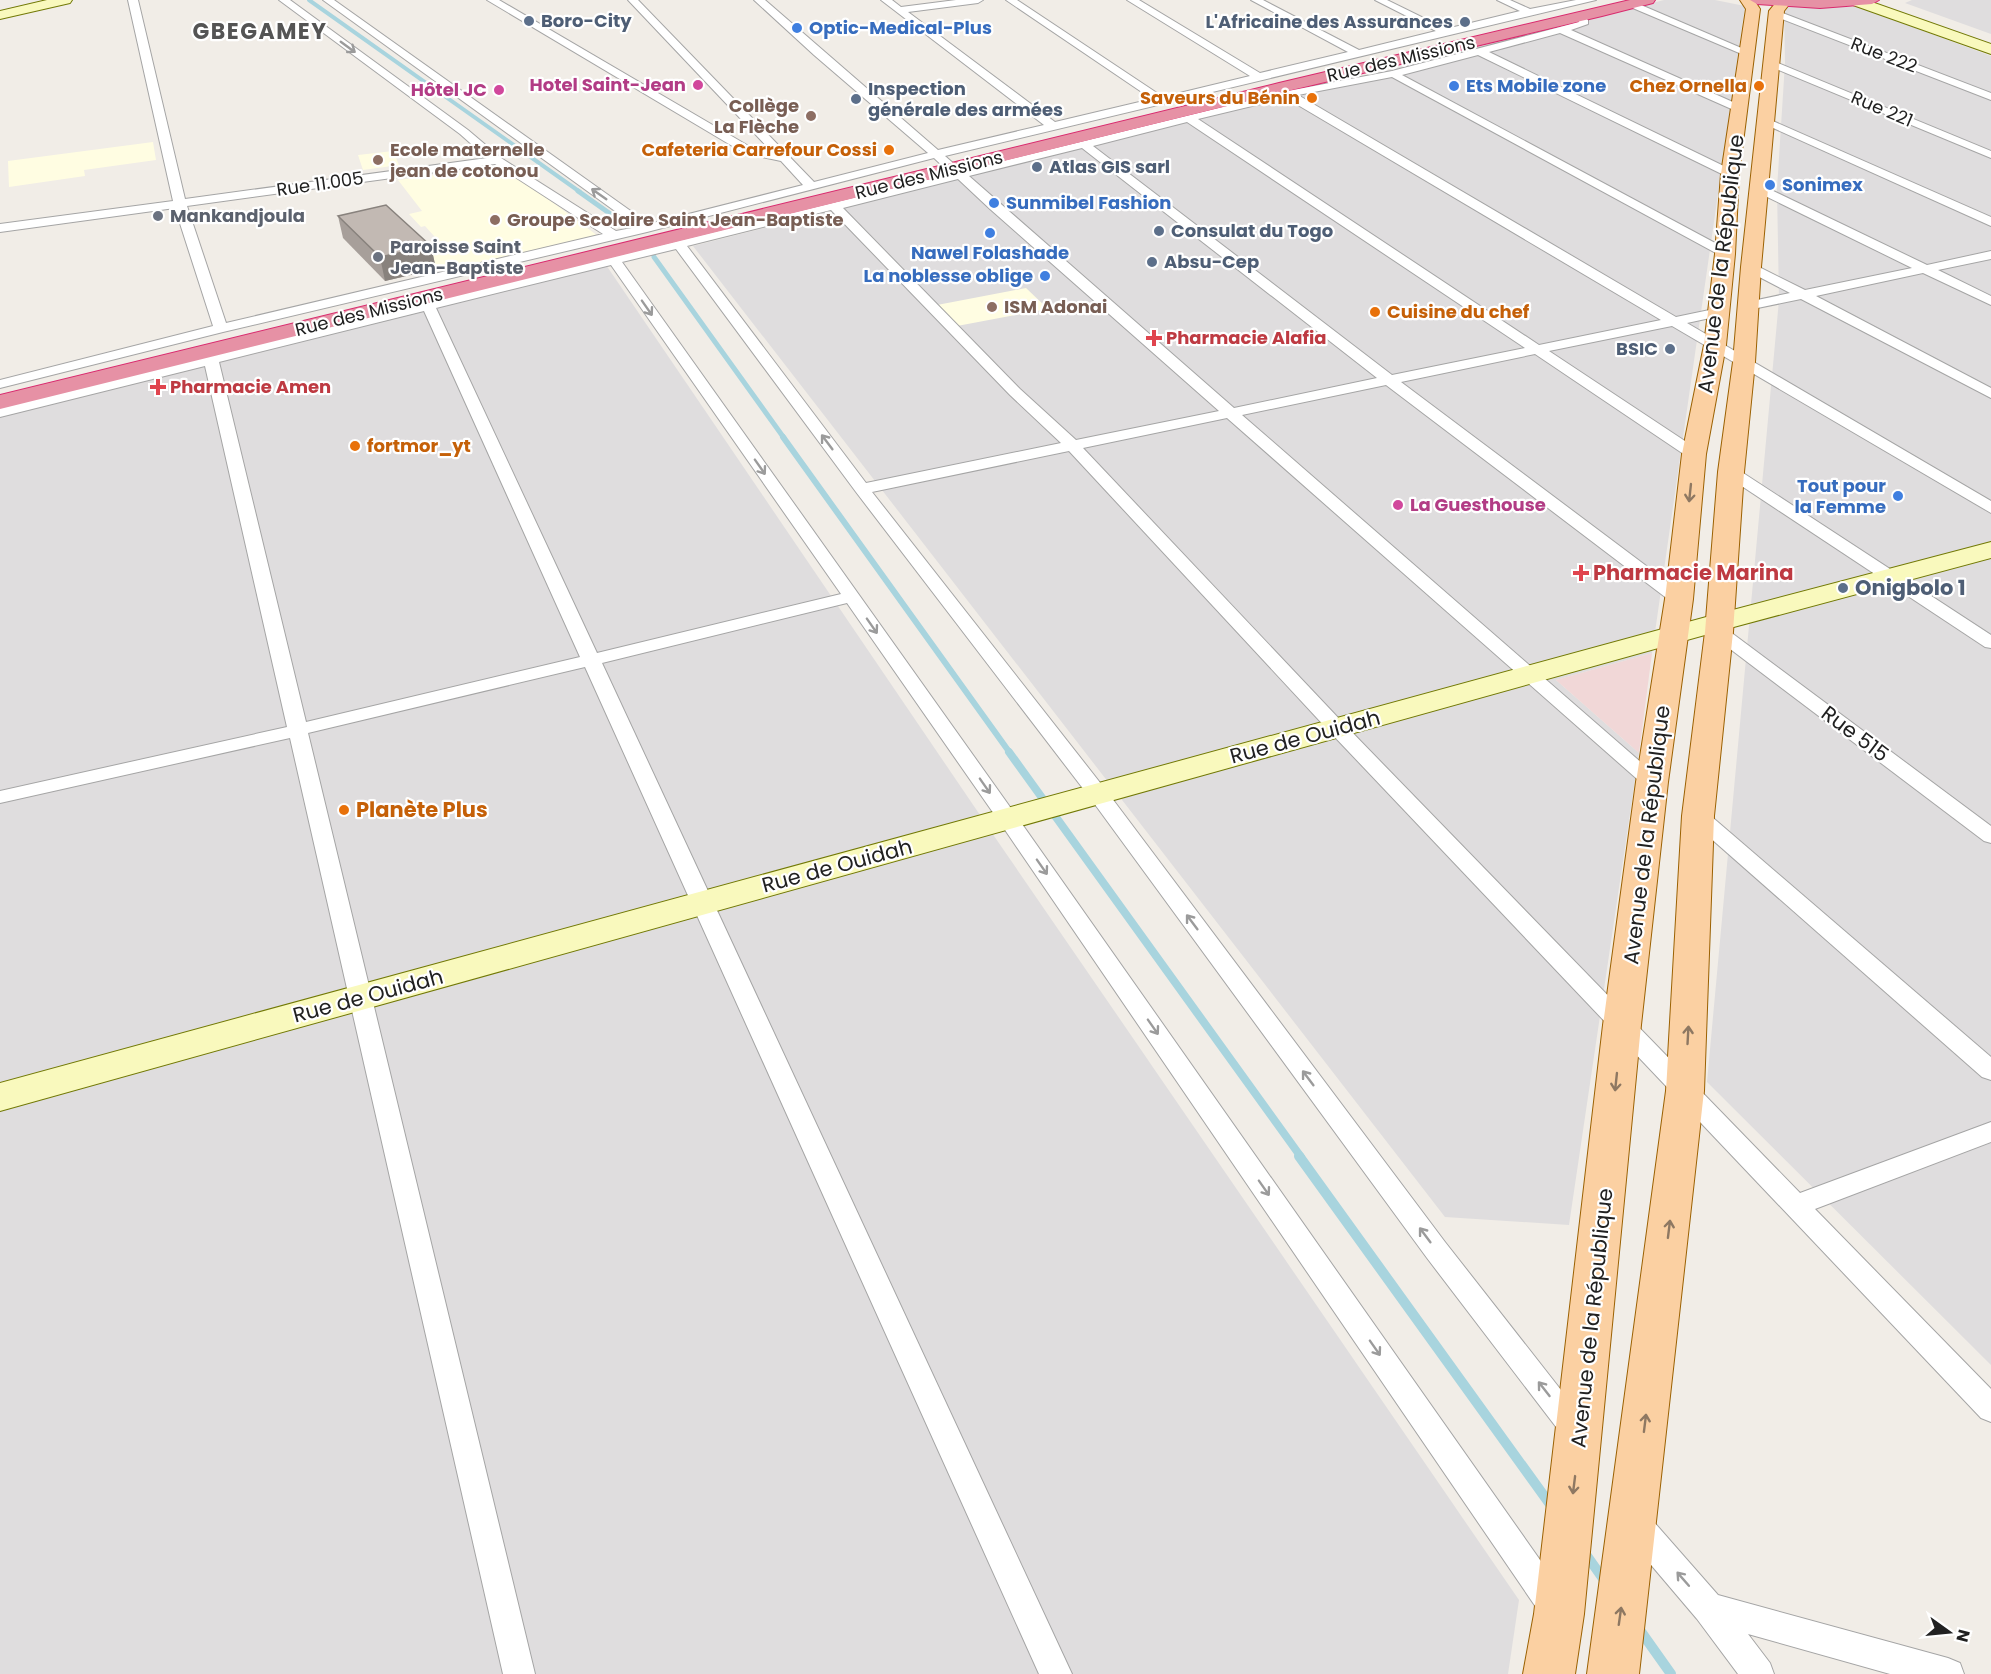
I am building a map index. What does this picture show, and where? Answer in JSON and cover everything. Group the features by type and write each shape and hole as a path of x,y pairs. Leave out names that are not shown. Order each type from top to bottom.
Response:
{"highway":[{"name":"Rue des Missions","path":"0,402 1610,0"},
{"path":"1772,5 1865,1"},
{"name":"Rue des Missions","path":"0,386 1582,18 1639,2"}],"main road":[{"path":"0,15 65,0"},
{"name":"Avenue de la République","path":"1747,0 1753,9 1760,58"},
{"path":"1886,0 1991,39"},
{"path":"1865,1 1991,49"},
{"name":"Avenue de la République","path":"1613,1674 1685,1091 1698,816 1720,627 1731,472 1744,362 1734,309 1744,181 1760,58 1772,5"},
{"name":"Avenue de la République","path":"1549,1674 1559,1614 1622,1025 1652,782 1679,599 1694,454 1715,345 1734,309"},
{"name":"Rue de Ouidah","path":"0,1097 1673,635 1720,627 1991,550"}],"street":[{"path":"133,0 180,204 221,328"},
{"path":"284,0 464,132 497,160 613,235"},
{"path":"327,0 647,228"},
{"path":"492,0 748,151 782,158"},
{"path":"633,0 811,186"},
{"path":"759,0 816,54 949,165 1652,782"},
{"path":"886,0 1054,127"},
{"path":"899,10 978,0"},
{"path":"1011,0 1161,100"},
{"path":"1132,0 1259,76"},
{"path":"1256,0 1357,54"},
{"path":"1380,0 1447,33"},
{"path":"1502,0 1529,12"},
{"path":"0,412 835,207 1054,127 1529,12 1591,0"},
{"name":"Rue 221","path":"1639,2 1760,58 1991,155"},
{"name":"Rue 222","path":"1772,5 1991,97"},
{"path":"0,386 221,328 647,228 811,186 1085,145 1288,94 1393,74 1584,23 1582,18"},
{"path":"1560,29 1991,222"},
{"path":"1479,51 1991,301"},
{"path":"1393,74 1991,394"},
{"path":"1288,94 1991,508"},
{"path":"1190,119 1694,454"},
{"path":"1085,145 1389,380 1679,599"},
{"name":"Rue 11.005","path":"0,228 497,160"},
{"path":"835,207 1015,392 1072,446 1337,728 1991,1409"},
{"path":"679,244 862,489 1098,794 1436,1250 1579,1436"},
{"path":"862,489 1991,255"},
{"path":"614,260 1008,819 1559,1614"},
{"path":"429,307 1056,1674"},
{"path":"211,360 519,1674"},
{"path":"1731,472 1991,643"},
{"path":"0,797 298,730 852,597"},
{"name":"Rue 515","path":"1720,627 1991,836"},
{"path":"1698,816 1991,1071"},
{"path":"1796,1205 1991,1132"},
{"path":"1633,1521 1708,1608 1758,1674"},
{"path":"1708,1608 1948,1674"}],"shaded area":[{"path":"1664,0 1715,0 1745,6 1652,653 1556,680 1639,753 1569,1225 1445,1217 693,246"},
{"path":"1912,0 1991,0 1991,34 1905,3"},
{"path":"1784,7 1859,7 1991,56 1991,1365 1707,1082 1779,300 1777,189 1785,63"},
{"path":"153,142 156,160 84,170 85,176 9,187 8,161"},
{"name":"Ecole maternelle jean de cotonou","path":"393,151 399,165 363,170 358,155"},
{"name":"Groupe Scolaire Saint Jean-Baptiste","path":"494,167 500,172 509,170 598,236 439,271 419,253 444,247 425,226 421,227 409,214 422,211 398,180"},
{"path":"602,259 980,815 0,1084 0,407"},
{"name":"ISM Adonai","path":"1026,288 1048,309 957,326 937,305"},
{"path":"1652,653 1639,753 1556,680"},
{"path":"992,833 1519,1600 1508,1674 0,1674 0,1111"}],"building":[{"path":"386,205 431,246 380,257 338,216"}],"waterway":[{"path":"309,0 580,192"},
{"path":"578,191 626,225"},
{"path":"654,257 784,438"},
{"path":"783,437 1010,753"},
{"path":"1009,752 1301,1157"},
{"path":"1299,1156 1552,1507"},
{"path":"1585,1553 1606,1583"},
{"path":"1637,1626 1671,1674"}],"place":[{"name":"Boro-City","path":"529,21"},
{"name":"L'Africaine des Assurances","path":"1465,22"},
{"name":"Optic-Medical-Plus","path":"797,28"},
{"name":"Hotel Saint-Jean","path":"698,85"},
{"name":"Ets Mobile zone","path":"1454,86"},
{"name":"Chez Ornella","path":"1759,86"},
{"name":"Hôtel JC","path":"499,90"},
{"name":"Saveurs du Bénin","path":"1312,98"},
{"name":"Inspection générale des armées","path":"856,99"},
{"name":"Collège La Flèche","path":"811,116"},
{"name":"Cafeteria Carrefour Cossi","path":"889,150"},
{"name":"Ecole maternelle jean de cotonou","path":"378,160"},
{"name":"Atlas GIS sarl","path":"1037,167"},
{"name":"Sonimex","path":"1770,185"},
{"name":"Sunmibel Fashion","path":"994,203"},
{"name":"Mankandjoula","path":"158,216"},
{"name":"Groupe Scolaire Saint Jean-Baptiste","path":"495,220"},
{"name":"Consulat du Togo","path":"1159,231"},
{"name":"Nawel Folashade","path":"990,233"},
{"name":"Paroisse Saint Jean-Baptiste","path":"378,257"},
{"name":"Absu-Cep","path":"1152,262"},
{"name":"La noblesse oblige","path":"1045,276"},
{"name":"ISM Adonai","path":"992,307"},
{"name":"Cuisine du chef","path":"1375,312"},
{"name":"Pharmacie Alafia","path":"1154,338"},
{"name":"BSIC","path":"1670,349"},
{"name":"Pharmacie Amen","path":"158,387"},
{"name":"fortmor_yt","path":"355,446"},
{"name":"Tout pour la Femme","path":"1898,496"},
{"name":"La Guesthouse","path":"1398,505"},
{"name":"Pharmacie Marina","path":"1581,573"},
{"name":"Onigbolo 1","path":"1843,588"},
{"name":"Planète Plus","path":"344,810"}],"district":[{"name":"GBEGAMEY","path":"260,31"}]}
